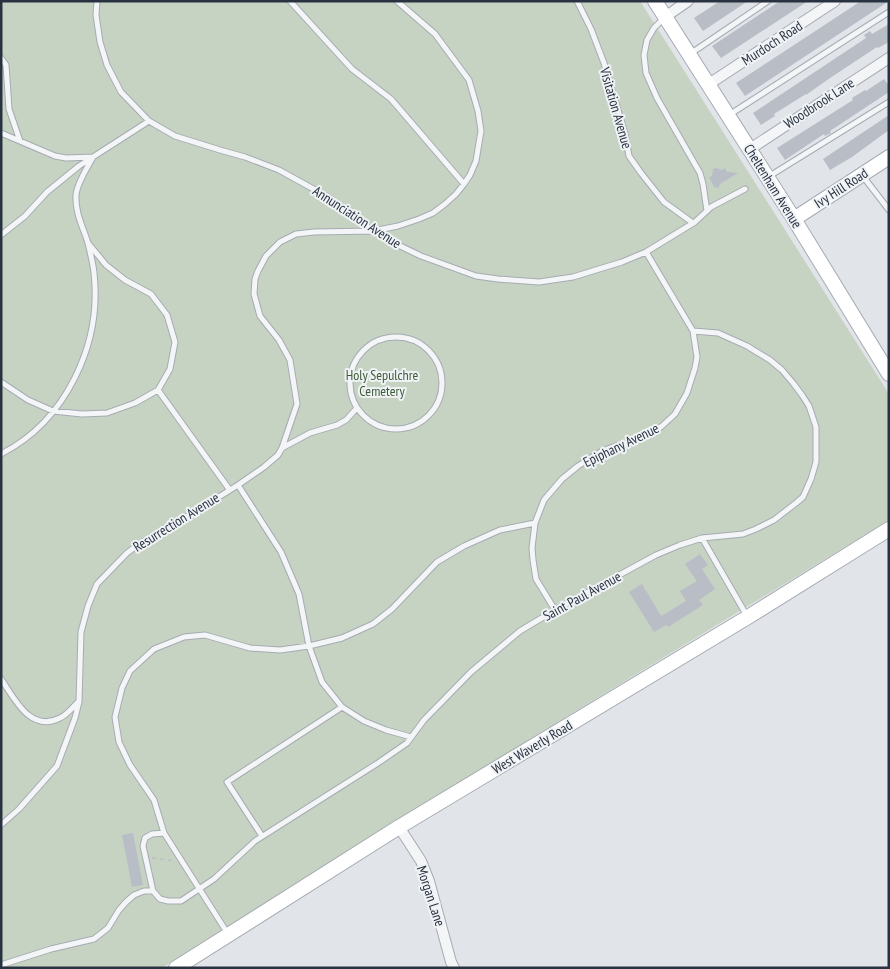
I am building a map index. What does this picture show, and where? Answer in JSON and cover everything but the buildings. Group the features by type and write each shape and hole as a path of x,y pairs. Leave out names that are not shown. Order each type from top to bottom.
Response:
{"street":[{"name":"Cheltenham Avenue","path":"655,1 768,177 889,374"},
{"path":"665,17 688,1"},
{"name":"Murdoch Road","path":"709,84 834,1"},
{"name":"Woodbrook Lane","path":"750,149 889,58"},
{"name":"Ivy Hill Road","path":"794,219 889,158"},
{"name":"West Waverly Road","path":"176,968 399,827 748,617 889,529"},
{"name":"Morgan Lane","path":"399,827 421,861 429,881 454,968"}],"lane":[{"name":"Annunciation Avenue","path":"98,1 96,15 100,42 107,65 121,92 149,121 175,136 245,157 278,170 328,197 373,231 394,243 429,259 476,276 539,282 573,277 622,262 646,252 693,223 711,207 745,189"},
{"path":"290,1 352,69 391,99 464,184"},
{"path":"282,448 297,404 290,360 279,340 260,316 254,294 255,278 266,256 280,242 296,234 373,231 398,226 433,213 456,194 464,184 476,161 480,131 478,111 469,80 435,34 397,1"},
{"name":"Visitation Avenue","path":"576,1 604,63 625,134 629,156 664,202 693,223"},
{"path":"690,54 768,1"},
{"path":"728,115 889,12"},
{"path":"665,17 654,28 647,40 644,55 646,74 657,98 700,172 707,211"},
{"path":"1,58 6,65 9,109 20,141"},
{"path":"768,177 889,102"},
{"path":"1,235 25,216 48,192 79,166 149,121"},
{"path":"1,133 55,156 66,158 93,157"},
{"path":"1,454 10,450 33,432 53,411 70,387 83,360 92,332 95,302 94,272 88,243 77,211 76,194 83,175 93,157"},
{"path":"862,175 889,210"},
{"path":"1,382 28,400 53,411 82,414 107,412 135,404 158,390 170,369 175,342 168,315 151,294 125,280 106,264 88,243"},
{"name":"Epiphany Avenue","path":"555,610 536,580 533,560 532,548 535,523 544,500 578,466 602,451 653,433 675,414 687,393 695,368 697,356 693,331 646,252"},
{"name":"Saint Paul Avenue","path":"198,889 214,878 254,841 407,743 424,720 470,672 520,631 656,555 702,538 743,534 774,520 803,497 816,462 816,427 809,406 794,382 770,360 747,346 718,333 693,331"},
{"path":"393,336 409,338 423,345 434,357 441,370 441,392 432,412 421,422 408,428 394,429 379,426 366,419 357,408 350,393 349,377 354,362 363,349 377,340 393,336"},
{"path":"158,390 229,489"},
{"path":"282,448 310,433 337,425 346,420 357,408"},
{"name":"Resurrection Avenue","path":"1,825 19,809 57,766 79,702 81,632 88,606 97,584 139,544 190,516 229,489 238,485 278,455 282,448"},
{"path":"238,485 281,552 299,594 309,646 322,682 342,707 364,721 411,737"},
{"path":"228,935 164,833 154,800 130,765 119,742 115,717 122,688 130,671 154,648 184,636 205,635 250,648 280,650 309,646 342,638 373,624 392,609 437,562 464,546 500,530 535,523"},
{"path":"702,538 748,617"},
{"path":"1,678 27,716 38,721 48,722 61,718 79,702"},
{"path":"262,836 227,782 342,707"},
{"path":"164,833 152,834 145,838 143,846 153,891 160,899 181,901 198,889"},
{"path":"1,965 51,949 94,940 108,928 119,910 134,895 144,891 153,891"}],"path":[{"path":"146,858 169,860 179,857"}],"green space":[{"name":"Holy Sepulchre Cemetery","path":"1,1 640,1 889,394 889,520 538,734 162,968 1,968"}]}
